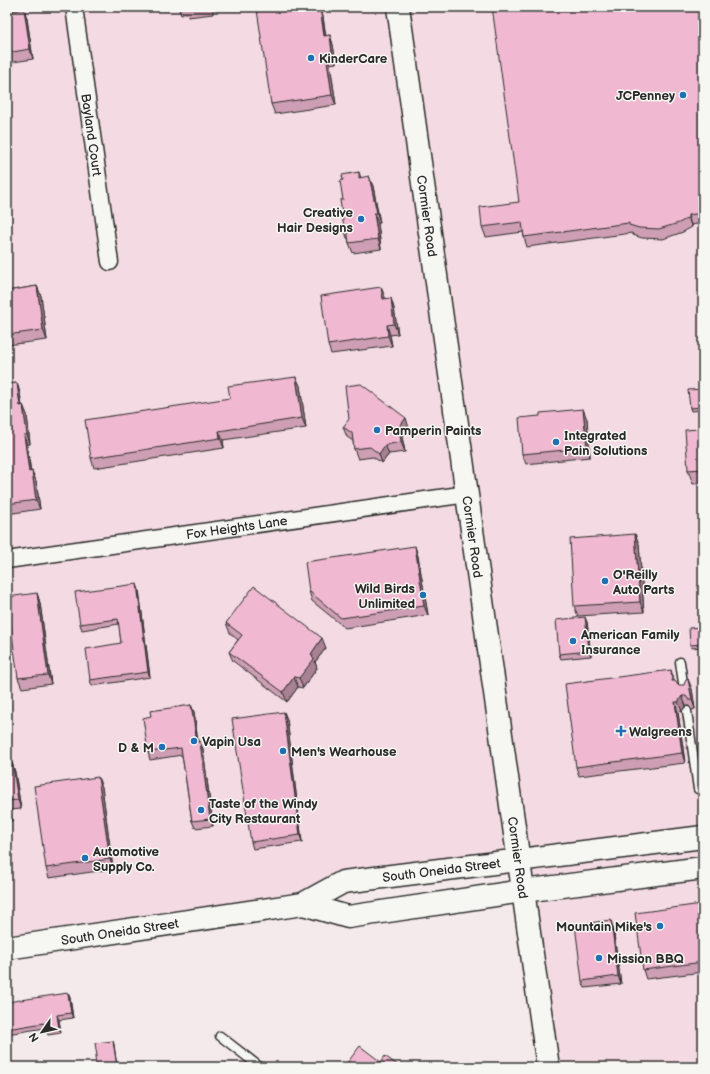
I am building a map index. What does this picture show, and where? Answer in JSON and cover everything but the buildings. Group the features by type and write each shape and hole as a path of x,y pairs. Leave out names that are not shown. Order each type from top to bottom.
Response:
{"street":[{"name":"Bayland Court","path":"74,7 110,262"},
{"name":"Cormier Road","path":"398,7 548,1067"},
{"name":"Fox Heights Lane","path":"7,560 467,494"},
{"name":"South Oneida Street","path":"7,948 303,904 343,882 703,837"},
{"name":"South Oneida Street","path":"303,904 348,917 523,891 703,868"}],"lane":[{"path":"680,662 684,690"},
{"path":"687,710 698,789"},
{"path":"220,1036 260,1067"}],"shaded area":[{"path":"7,7 703,7 703,1067 548,1067 519,860 343,882 303,904 7,948"}],"place":[{"name":"KinderCare","path":"311,58"},
{"name":"JCPenney","path":"683,95"},
{"name":"Creative Hair Designs","path":"361,219"},
{"name":"Pamperin Paints","path":"377,430"},
{"name":"Integrated Pain Solutions","path":"556,442"},
{"name":"O'Reilly Auto Parts","path":"605,581"},
{"name":"Wild Birds Unlimited","path":"423,595"},
{"name":"American Family Insurance","path":"573,641"},
{"name":"Walgreens","path":"621,731"},
{"name":"Vapin Usa","path":"194,741"},
{"name":"D & M","path":"162,747"},
{"name":"Men's Wearhouse","path":"283,751"},
{"name":"Taste of the Windy City Restaurant","path":"201,810"},
{"name":"Automotive Supply Co.","path":"85,858"},
{"name":"Mountain Mike's","path":"660,926"},
{"name":"Mission BBQ","path":"599,958"}]}
